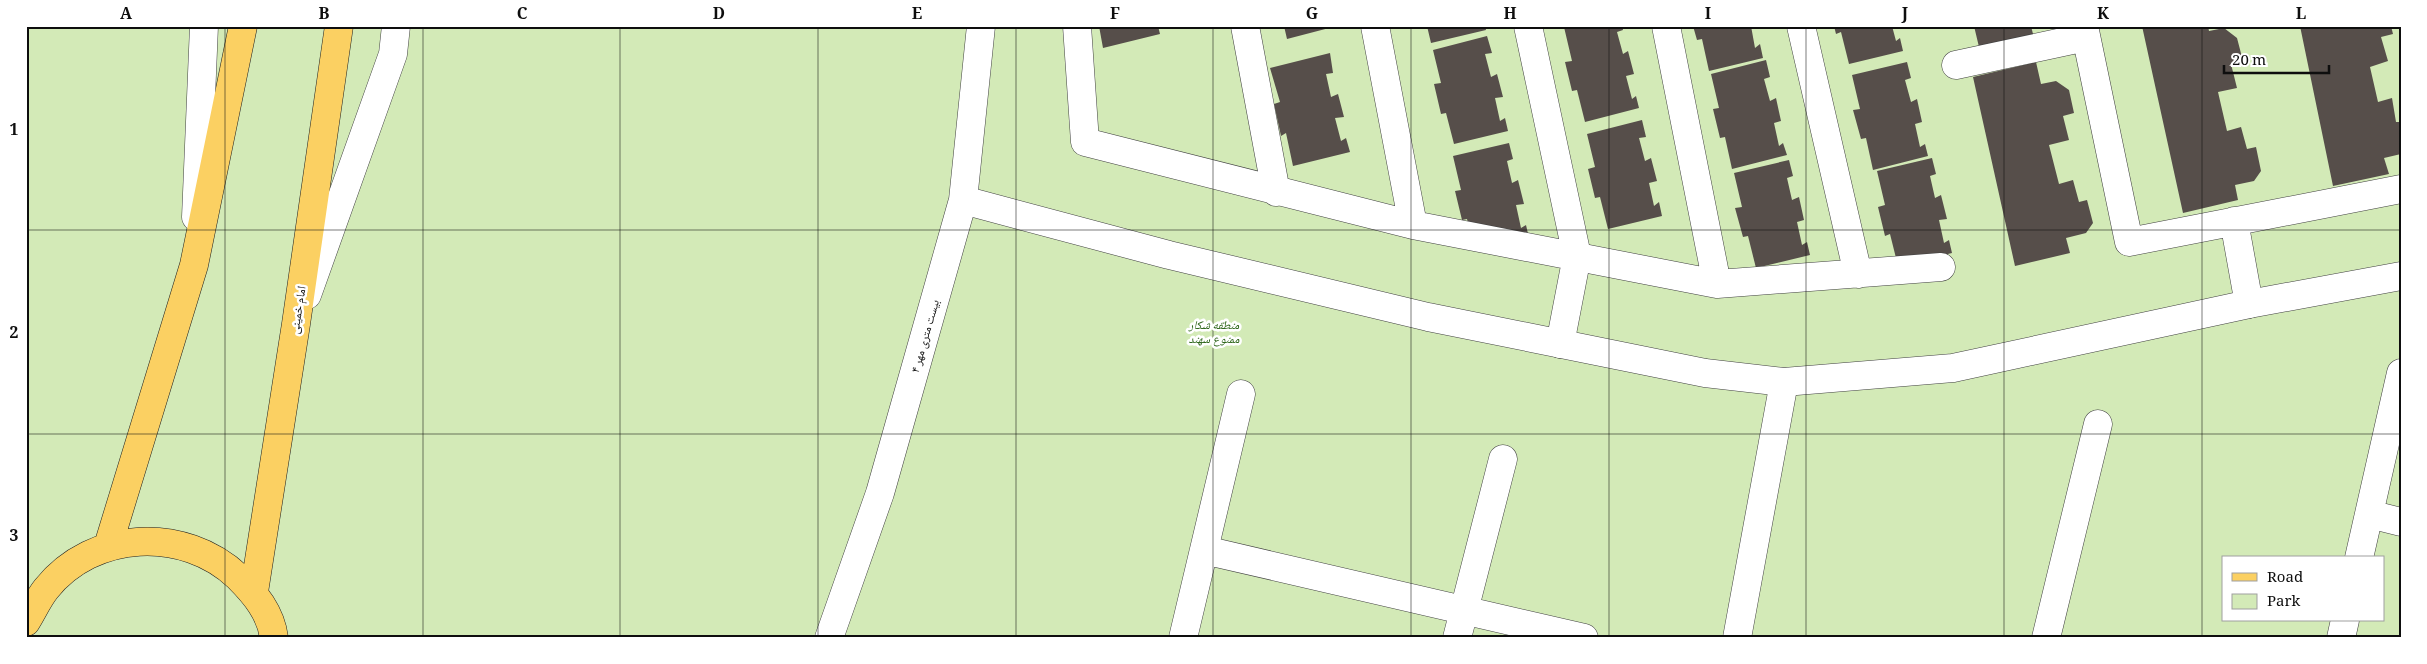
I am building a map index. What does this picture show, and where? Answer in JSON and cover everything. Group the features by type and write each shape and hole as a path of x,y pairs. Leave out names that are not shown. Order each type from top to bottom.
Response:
{"main road":[{"path":"108,546 194,265 243,26"},
{"name":"امام خمینی","path":"254,592 296,324 339,26"},
{"path":"26,622 46,589 74,563 108,546 148,540 188,546 224,564 254,592 266,612 274,638"}],"street":[{"path":"194,265 204,26"},
{"path":"296,324 393,54 396,26"},
{"name":"بیست متری مهر ۴","path":"829,638 880,494 963,200 981,26"},
{"path":"1077,26 1085,142 1276,192 1413,225 1717,284 1941,267"},
{"path":"1245,26 1276,192"},
{"path":"1375,26 1413,225"},
{"path":"1528,26 1578,256 1560,344"},
{"path":"1666,26 1717,284"},
{"path":"1801,26 1858,274"},
{"path":"1956,66 2085,31 2129,242 2401,190"},
{"path":"963,200 1169,255 1428,317 1705,373 1784,382 1953,368 2249,304 2401,276"},
{"path":"2234,221 2249,304"},
{"path":"2359,556 2401,373"},
{"path":"1737,638 1784,382"},
{"path":"1183,638 1241,394"},
{"path":"2046,638 2098,424"},
{"path":"1458,638 1504,459"},
{"path":"2369,514 2401,522"},
{"path":"1204,550 1584,638"},
{"path":"2341,638 2345,622"}],"green space":[{"name":"منطقه شکار ممنوع سهند","path":"26,26 2401,26 2401,638 26,638"}],"building":[{"path":"1099,26 1158,26 1160,34 1103,48"},
{"path":"1284,26 1333,26 1333,27 1287,39"},
{"path":"1427,26 1485,26 1486,30 1431,43"},
{"path":"1622,26 1623,30 1617,32 1623,54 1628,51 1634,74 1626,76 1632,99 1636,96 1639,108 1585,122 1577,90 1572,91 1565,62 1572,61 1564,27"},
{"path":"1693,26 1751,26 1755,48 1760,44 1763,58 1709,71 1702,39 1697,40"},
{"path":"1834,26 1892,26 1896,41 1900,38 1903,51 1849,64 1841,32 1836,34"},
{"path":"1974,26 2031,26 2033,34 1979,47"},
{"path":"2142,26 2208,26 2209,31 2224,28 2237,38 2243,61 2231,64 2237,88 2218,92 2227,131 2241,127 2247,149 2256,147 2261,171 2254,181 2235,185 2238,200 2183,213"},
{"path":"2300,26 2391,26 2393,34 2381,37 2388,61 2370,67 2378,102 2392,98 2396,122 2401,122 2401,154 2384,158 2389,174 2333,186"},
{"path":"1487,36 1492,53 1485,54 1491,77 1497,74 1503,97 1495,98 1500,121 1505,118 1508,131 1454,144 1446,113 1441,114 1434,84 1441,83 1433,50"},
{"path":"1330,53 1333,73 1326,74 1331,97 1338,94 1344,117 1335,118 1341,141 1346,138 1350,152 1293,166 1286,133 1281,136 1274,104 1280,102 1270,68"},
{"path":"1766,60 1770,77 1764,79 1770,101 1776,98 1781,121 1774,123 1779,146 1783,143 1787,155 1732,169 1725,137 1720,138 1713,109 1719,108 1711,74"},
{"path":"1907,62 1911,78 1905,80 1911,102 1917,99 1922,122 1915,124 1920,147 1925,144 1928,156 1873,170 1866,138 1861,139 1853,110 1860,109 1852,75"},
{"path":"2036,62 2041,84 2056,81 2069,90 2074,113 2063,116 2069,140 2049,145 2059,184 2073,180 2079,202 2087,200 2093,223 2086,233 2066,238 2070,253 2015,266 1973,77"},
{"path":"1642,120 1646,137 1639,138 1645,161 1651,158 1657,181 1649,183 1654,206 1659,202 1662,216 1608,229 1600,197 1595,198 1588,169 1595,167 1587,134"},
{"path":"1509,143 1513,159 1507,161 1512,183 1518,180 1524,204 1516,205 1521,228 1526,225 1529,238 1475,251 1467,219 1462,220 1455,191 1461,190 1453,156"},
{"path":"1932,158 1936,174 1930,176 1935,198 1941,195 1947,219 1939,220 1944,243 1949,240 1952,253 1898,266 1890,234 1885,236 1878,207 1885,205 1877,171"},
{"path":"1789,160 1793,176 1787,178 1792,200 1799,197 1804,220 1797,222 1802,245 1807,242 1810,255 1756,268 1748,236 1743,237 1735,208 1742,207 1734,173"}]}
